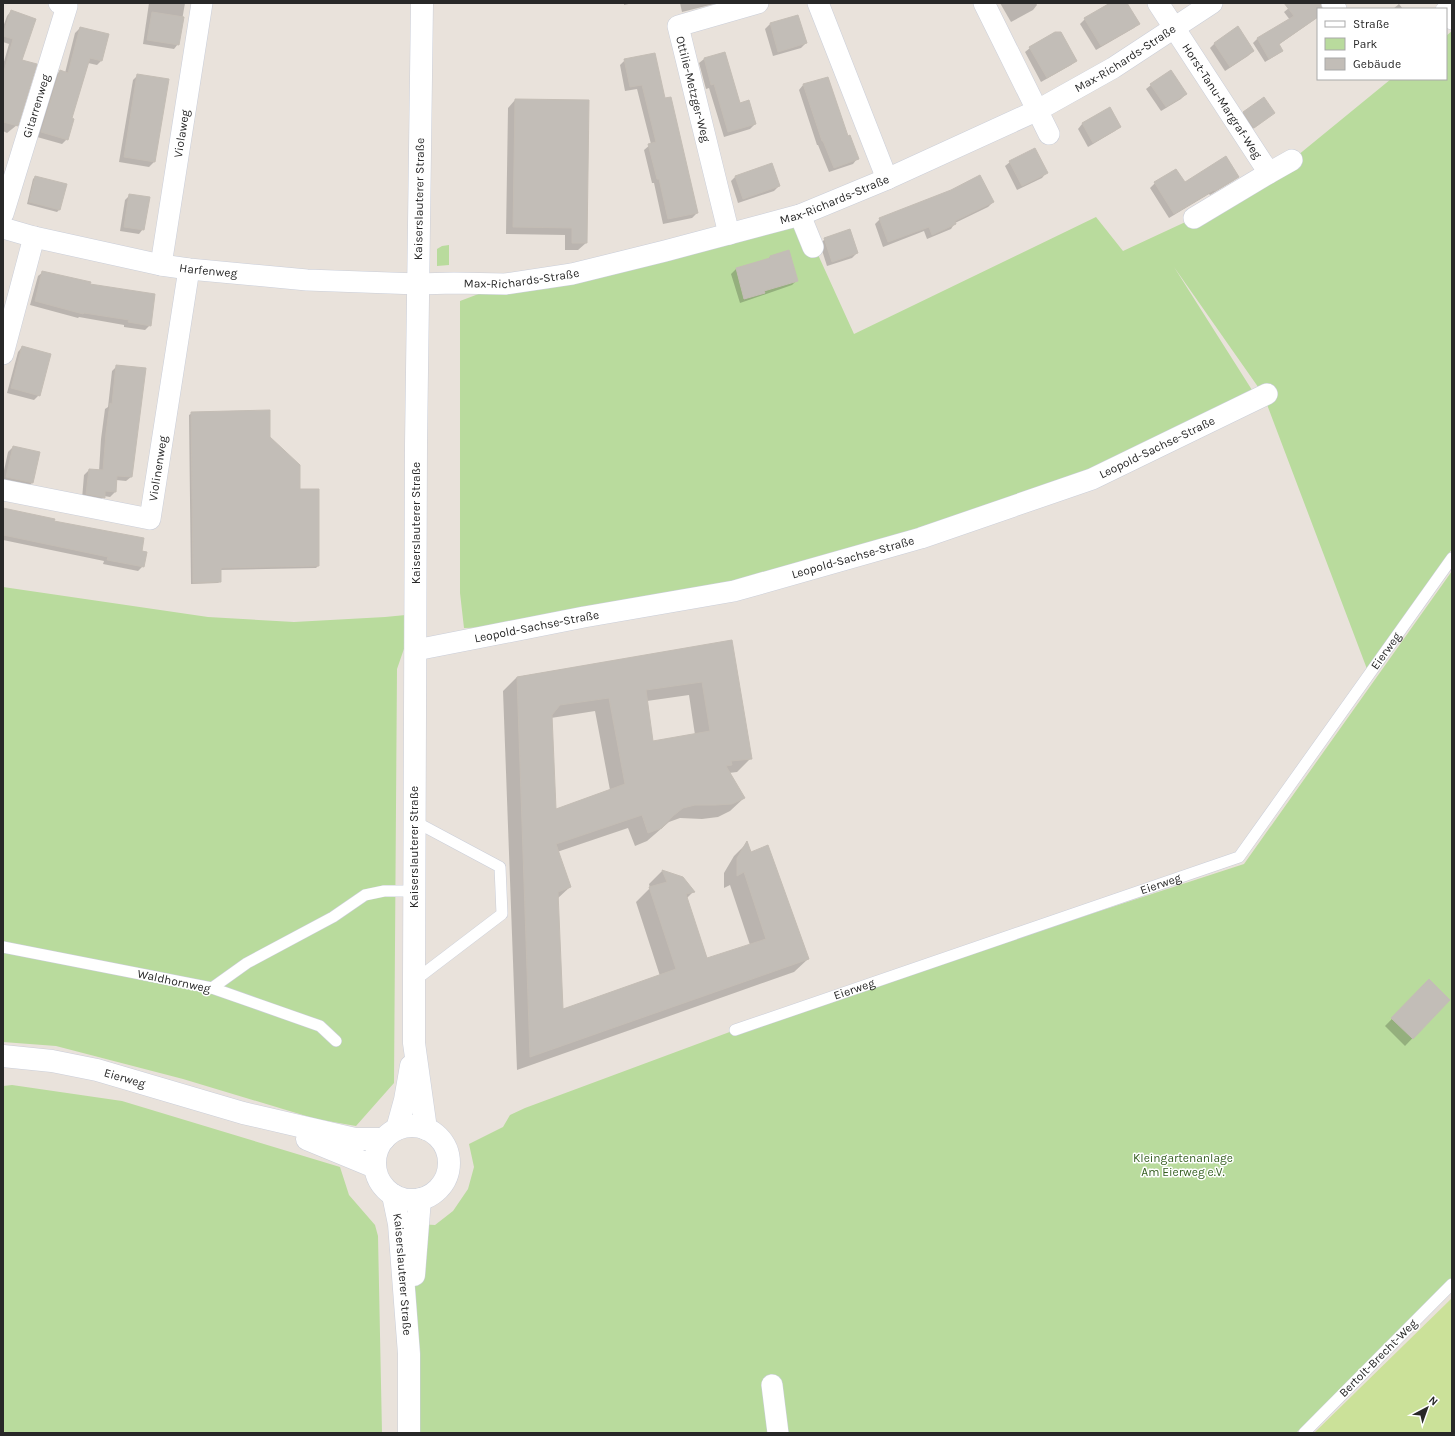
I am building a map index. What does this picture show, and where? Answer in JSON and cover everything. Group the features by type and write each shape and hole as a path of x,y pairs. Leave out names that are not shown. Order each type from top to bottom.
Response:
{"street":[{"name":"Gitarrenweg","path":"3,214 67,6 59,3"},
{"name":"Violaweg","path":"161,265 202,3"},
{"name":"Kaiserslauterer Straße","path":"422,3 416,445 414,1043 426,1129"},
{"name":"Ottilie-Metzger-Weg","path":"729,234 678,26 758,3"},
{"path":"818,3 887,179"},
{"path":"984,3 1049,134"},
{"name":"Horst-Tanu-Margraf-Weg","path":"1158,3 1269,173"},
{"name":"Max-Richards-Straße","path":"418,284 505,284 572,274 800,215 887,179 1038,110 1113,68 1212,3"},
{"path":"1194,218 1292,160"},
{"path":"800,215 813,247"},
{"name":"Harfenweg","path":"3,228 34,237 161,265 189,269 307,280 418,284"},
{"path":"3,354 34,237"},
{"name":"Violinenweg","path":"3,490 150,519 189,269"},
{"name":"Leopold-Sachse-Straße","path":"416,650 584,617 734,590 921,538 1092,478 1267,394"},
{"name":"Kaiserslauterer Straße","path":"391,1134 405,1100 414,1043"},
{"name":"Eierweg","path":"3,1056 52,1061 98,1070 243,1113 356,1139 391,1134"},
{"name":"Eierweg","path":"243,1113 375,1167"},
{"path":"406,1127 426,1129 441,1141 446,1149 448,1161 447,1174 441,1186 432,1194 420,1199 402,1199 393,1195 384,1188 378,1178 375,1167 377,1152 391,1134 406,1127"},
{"name":"Kaiserslauterer Straße","path":"393,1195 400,1224 409,1354 409,1433"},
{"name":"Kaiserslauterer Straße","path":"409,1354 420,1199"},
{"path":"772,1384 778,1433"}],"lane":[{"name":"Eierweg","path":"735,1030 1239,857 1452,558"},
{"path":"414,821 500,867 502,914 414,981"},
{"path":"212,988 247,963 333,917 365,895 384,891 414,891"},
{"name":"Waldhornweg","path":"3,947 212,988 320,1026 336,1041"},
{"name":"Bertolt-Brecht-Weg","path":"1304,1433 1452,1284"}],"green space":[{"path":"1452,31 1452,549 1367,669 1263,394 1174,267 1252,390 1092,479 734,591 495,627 464,628 460,593 460,301 505,284 800,215 854,334 1096,217 1123,251 1194,218 1292,160 1390,80 1447,80 1447,35"},
{"path":"449,245 449,265 437,266 437,249 442,246"},
{"name":"Kleingartenanlage Am Eierweg e.V.","path":"1452,571 1452,1279 1296,1433 409,1433 409,1354 418,1224 435,1225 453,1211 468,1189 474,1167 469,1144 503,1127 510,1115 525,1108 735,1030 1244,864"},
{"path":"3,587 208,617 294,622 416,614 397,669 394,1083 356,1126 316,1119 183,1079 56,1046 3,1042"},
{"path":"12,1085 122,1101 340,1167 349,1195 375,1225 378,1236 382,1433 3,1433 3,1086"},
{"path":"1452,1298 1452,1433 1314,1433"}],"building":[{"path":"1110,3 1127,3 1140,24 1101,46 1084,18"},
{"path":"1284,3 1320,3 1322,8 1317,8 1317,18 1279,44 1283,51 1269,59 1257,38 1294,16"},
{"path":"11,10 36,19 22,60 37,64 18,126 3,122 3,75 13,39 3,36 3,34"},
{"path":"152,12 184,17 179,45 147,40"},
{"path":"798,15 807,43 778,52 770,23"},
{"path":"1238,26 1254,51 1230,67 1214,43"},
{"path":"80,27 109,34 102,61 90,58 72,118 74,119 68,140 41,132 60,70 68,73"},
{"path":"1055,32 1061,32 1077,61 1047,78 1029,47"},
{"path":"725,52 740,103 749,100 756,124 728,132 714,84 711,85 704,58"},
{"path":"655,53 665,98 671,97 698,213 668,219 659,179 657,179 648,144 656,142 642,85 630,87 624,59"},
{"path":"1171,70 1187,94 1166,107 1150,84"},
{"path":"137,74 169,79 155,162 124,157"},
{"path":"828,77 848,136 850,135 859,159 834,168 822,141 803,84"},
{"path":"1264,97 1275,113 1254,128 1243,112"},
{"path":"515,99 589,100 587,243 572,243 572,228 513,227"},
{"path":"1110,107 1121,127 1093,143 1082,123"},
{"path":"1035,148 1048,173 1022,186 1009,161"},
{"path":"1226,156 1239,177 1174,214 1154,182 1176,169 1185,182"},
{"path":"772,163 780,186 743,199 735,176"},
{"path":"980,175 994,202 955,221 956,224 932,235 929,227 888,242 879,218 951,190"},
{"path":"35,176 67,184 60,210 29,202"},
{"path":"129,194 150,197 144,230 124,227"},
{"path":"850,229 858,253 832,262 824,238"},
{"path":"789,250 798,281 764,291 765,293 744,299 736,268 770,258 770,256"},
{"path":"42,271 91,282 90,284 155,294 151,326 128,322 129,320 83,314 35,301"},
{"path":"22,346 51,354 40,396 11,388"},
{"path":"116,365 146,368 132,477 117,476 116,492 105,491 105,498 86,494 89,469 103,470 106,433 110,403 112,404"},
{"path":"270,410 270,437 300,465 300,489 319,489 319,566 221,568 221,582 193,583 191,412"},
{"path":"13,446 40,452 33,483 6,477"},
{"path":"3,508 55,519 54,521 144,538 142,551 147,552 144,567 107,560 108,557 3,535"},
{"path":"732,640 752,759 731,761 732,765 726,766 745,798 732,804 695,805 683,808 662,828 648,833 642,815 556,844 571,887 558,892 563,1009 676,969 649,887 667,882 662,870 683,877 695,892 686,894 707,958 766,939 744,872 737,876 737,858 747,841 751,852 768,845 809,959 530,1057 517,677","holes":["702,682 710,731 653,741 646,690","609,698 625,784 556,809 552,715 560,705"]},
{"path":"1429,979 1450,1000 1413,1039 1391,1018"}]}
